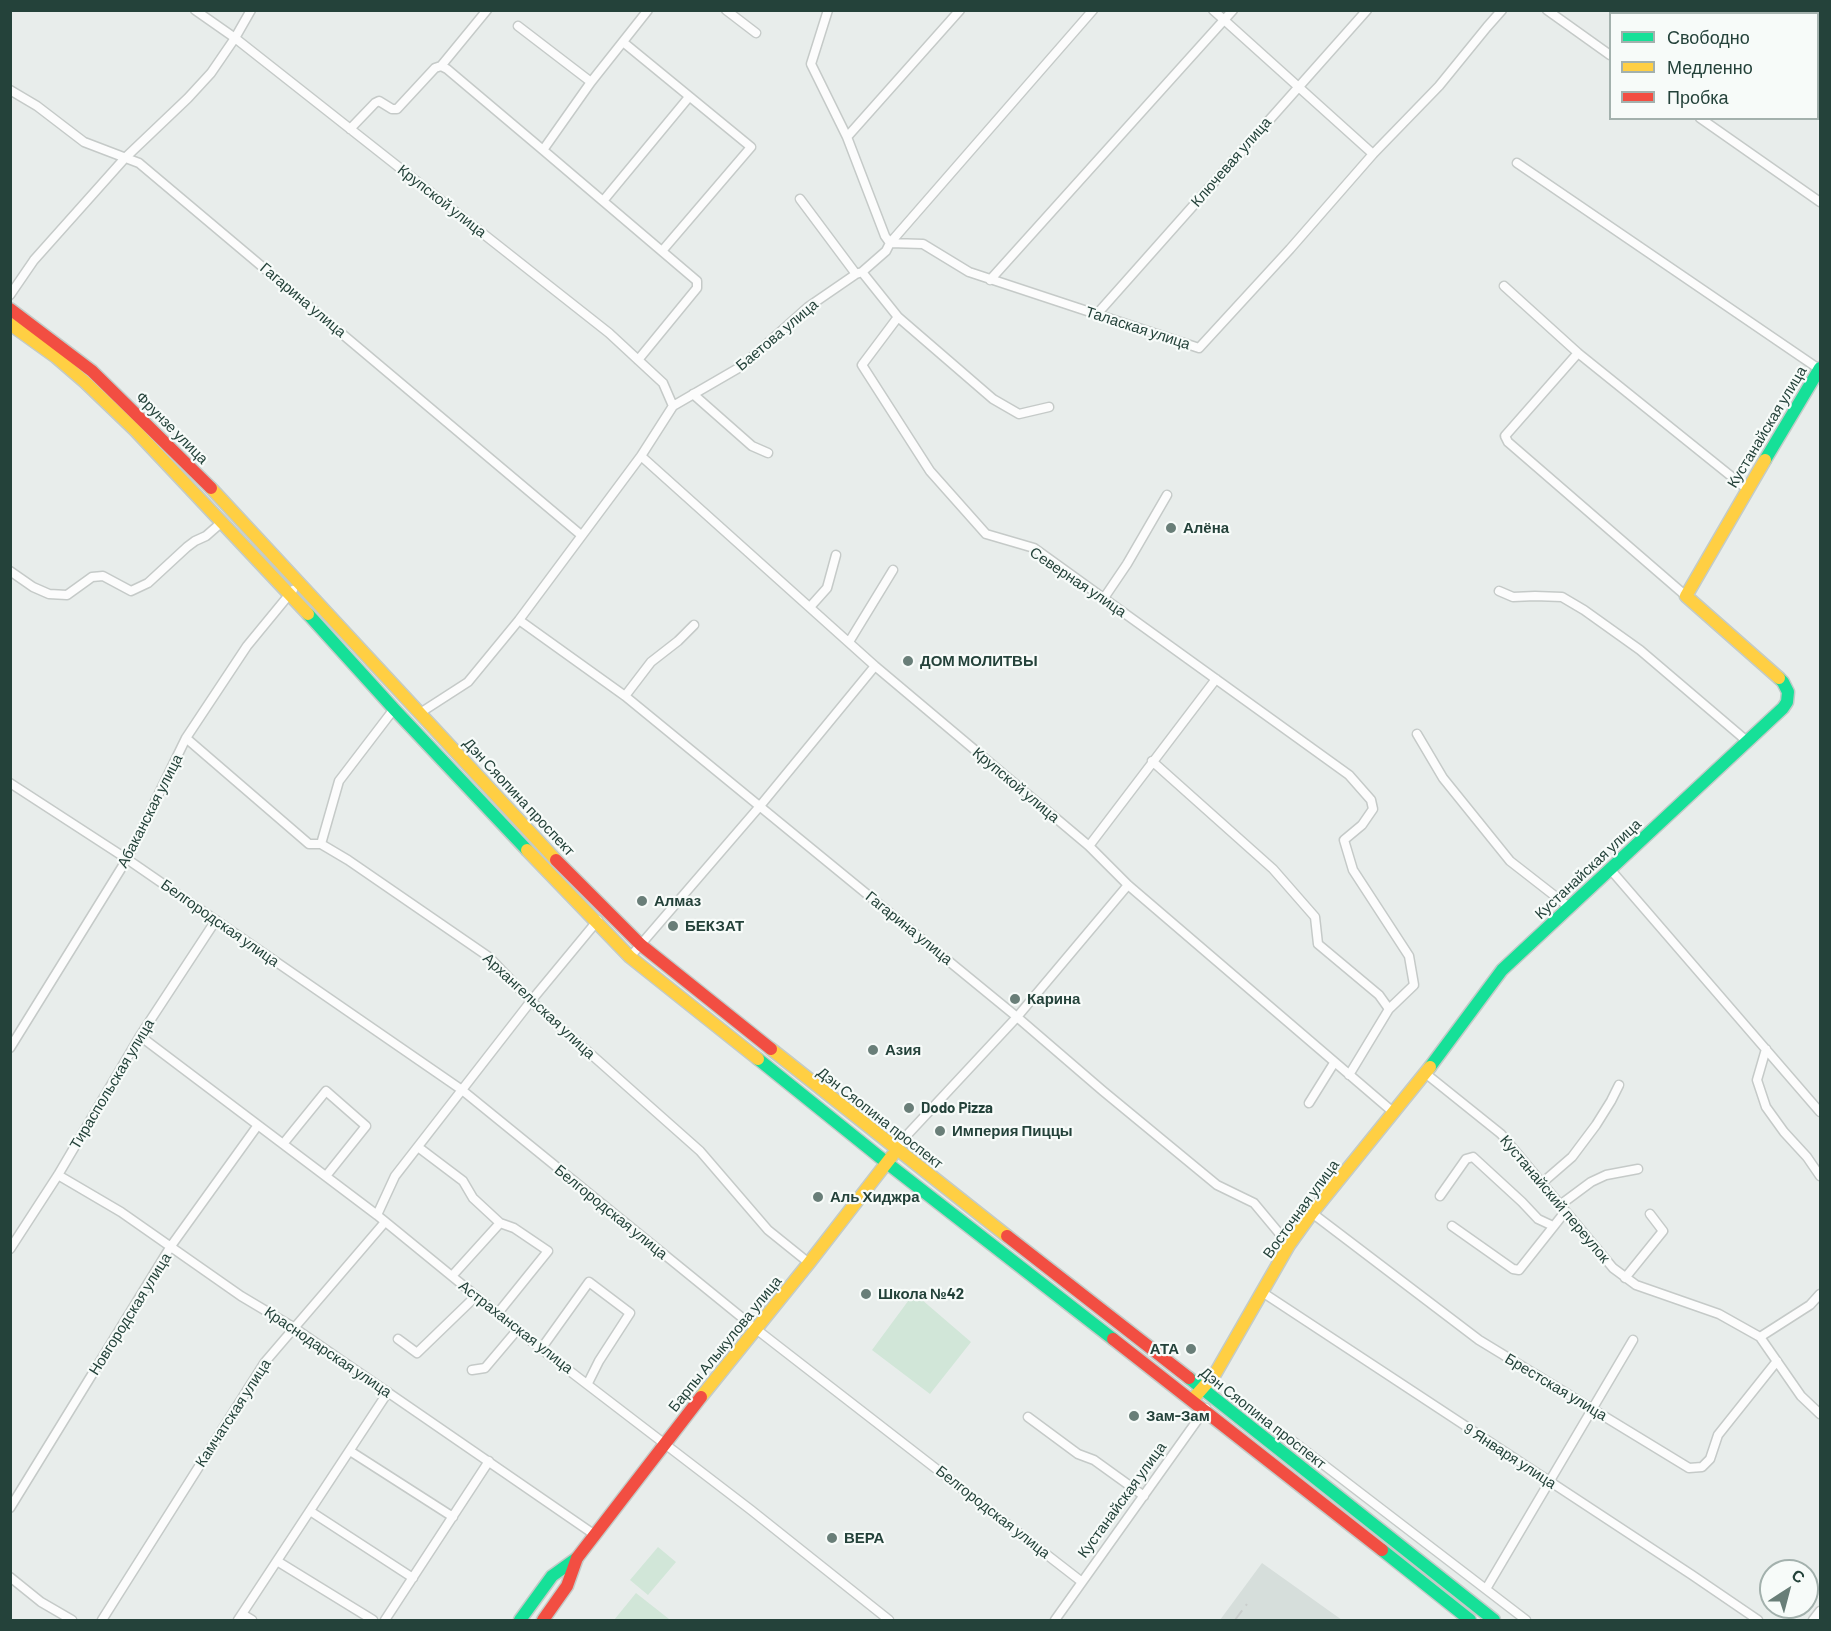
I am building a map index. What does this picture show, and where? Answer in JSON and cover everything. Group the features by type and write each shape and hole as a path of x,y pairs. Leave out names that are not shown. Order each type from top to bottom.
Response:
{"main road":[{"name":"Фрунзе улица","path":"10,309 92,371 191,467 299,582"},
{"name":"Фрунзе улица","path":"10,324 85,381 135,430 290,593"},
{"name":"Кустанайская улица","path":"1425,1073 1502,970 1748,742 1787,702 1788,692 1783,682 1686,596 1747,489 1820,369"},
{"name":"Дэн Сяопина проспект","path":"299,582 560,863 641,945 1494,1620"},
{"name":"Дэн Сяопина проспект","path":"290,593 394,709 630,957 887,1163 1308,1490 1470,1620"},
{"name":"Восточная улица","path":"1192,1400 1215,1374 1289,1245 1312,1213 1425,1073"},
{"name":"Барпы Алыкулова улица","path":"520,1620 552,1576 577,1558 664,1443 809,1263 896,1149"},
{"name":"Барпы Алыкулова улица","path":"543,1620 567,1586 577,1558"}],"street":[{"name":"Крупской улица","path":"195,10 235,38 599,325 663,383 673,406"},
{"path":"10,295 34,260 124,158 188,98 211,73 251,10"},
{"path":"350,129 375,103 380,101 392,109 397,109 435,68 441,66 487,10"},
{"path":"543,150 591,82 648,10"},
{"path":"726,10 756,33"},
{"path":"828,10 811,64 847,137 885,236 890,243"},
{"path":"847,137 960,10"},
{"name":"Баетова улица","path":"420,713 468,682 519,620 641,456 673,406 742,366 808,307 859,273 886,251 890,243 1093,10"},
{"path":"1212,10 1373,154"},
{"path":"990,280 1233,10"},
{"name":"Ключевая улица","path":"1097,314 1367,10"},
{"name":"Талаская улица","path":"890,243 923,243 969,272 990,280 1199,348 1373,154 1439,86 1502,10"},
{"path":"1547,10 1609,54"},
{"path":"518,26 591,82"},
{"path":"623,42 751,147 662,250"},
{"path":"441,66 697,281 697,288 638,360"},
{"name":"Гагарина улица","path":"10,90 38,106 84,142 139,163 581,535"},
{"path":"603,201 689,96"},
{"path":"1703,120 1821,202"},
{"path":"1517,163 1820,369"},
{"path":"800,198 859,273 898,317 993,399 1019,414 1049,407"},
{"path":"1504,286 1578,353 1747,489"},
{"name":"Северная улица","path":"898,317 862,365 930,471 986,534 1034,548 1348,776 1371,800 1373,809 1362,825 1344,840 1353,870 1409,956 1414,985 1389,1009"},
{"path":"1578,353 1505,436 1508,442 1686,596"},
{"path":"693,394 752,446 768,453"},
{"name":"Крупской улица","path":"641,456 875,666 1089,846 1128,885 1393,1113"},
{"path":"1104,598 1127,564 1167,495"},
{"path":"10,571 33,587 49,594 67,595 92,577 103,576 131,591 148,583 188,547 206,536 222,522"},
{"path":"810,607 826,588 836,555"},
{"path":"849,642 893,570"},
{"name":"Абаканская улица","path":"11,1048 127,859 186,738 247,646 299,582"},
{"path":"1499,591 1513,597 1562,597 1584,610 1640,650 1748,742"},
{"name":"Гагарина улица","path":"519,620 625,696 1017,1017 1217,1185 1254,1203 1289,1245"},
{"path":"625,696 651,662 694,625"},
{"path":"630,957 760,806 875,666"},
{"path":"1089,846 1216,679"},
{"path":"321,844 339,781 394,709"},
{"path":"1417,734 1443,778 1510,861 1569,907"},
{"name":"Архангельская улица","path":"186,738 309,843 321,844 348,860 489,957 531,1001 700,1151 768,1230 809,1263"},
{"path":"1152,761 1273,868 1314,917 1318,944 1379,995 1389,1009 1349,1075"},
{"name":"Белгородская улица","path":"10,783 127,859 462,1090 756,1329 1082,1582"},
{"path":"1610,869 1821,1112"},
{"path":"896,1149 1017,1017 1128,885"},
{"path":"377,1215 395,1176 531,1001 606,911"},
{"name":"Тираспольская улица","path":"10,1249 58,1174 140,1036 216,920"},
{"name":"Астраханская улица","path":"140,1036 377,1215 542,1349 889,1620"},
{"path":"1766,1049 1757,1080 1766,1107 1821,1176"},
{"path":"1308,1103 1334,1063"},
{"name":"Кустанайский переулок","path":"1425,1073 1501,1134 1613,1268 1625,1278 1636,1285 1719,1314 1760,1337"},
{"path":"1542,1183 1572,1157 1596,1125 1619,1085"},
{"path":"283,1144 326,1090 366,1126 326,1176"},
{"name":"Новгородская улица","path":"10,1508 171,1246 258,1125"},
{"path":"418,1147 463,1181 473,1198 500,1223 514,1228 548,1251 498,1314"},
{"path":"1440,1196 1466,1159 1473,1157 1538,1219 1553,1226"},
{"path":"1452,1226 1513,1269 1519,1270 1553,1226 1562,1208 1591,1182 1606,1175 1638,1169"},
{"name":"Краснодарская улица","path":"58,1174 121,1212 241,1296 293,1327 595,1535"},
{"name":"Брестская улица","path":"1312,1213 1479,1340 1689,1468 1702,1467 1710,1459 1718,1435 1777,1361"},
{"path":"1625,1278 1663,1231 1650,1214"},
{"name":"Камчатская улица","path":"102,1620 265,1362 385,1222"},
{"path":"452,1276 500,1223"},
{"path":"542,1349 588,1282 630,1312 588,1383"},
{"name":"9 Января улица","path":"1262,1292 1758,1620"},
{"path":"1821,1294 1810,1305 1760,1337 1802,1396 1821,1414"},
{"path":"399,1339 417,1353 476,1296"},
{"path":"472,1370 484,1368 518,1329"},
{"path":"1486,1589 1632,1340"},
{"path":"252,1620 240,1617 388,1392"},
{"name":"Кустанайская улица","path":"1055,1620 1214,1398"},
{"path":"1028,1417 1078,1454 1094,1460 1144,1496"},
{"path":"1294,1442 1526,1620"},
{"path":"350,1451 453,1516"},
{"path":"385,1620 489,1461"},
{"path":"310,1511 413,1578"},
{"path":"277,1561 373,1620"},
{"path":"10,1577 41,1602 72,1620"},
{"path":"1814,1620 1821,1611"}],"shaded area":[{"path":"1262,1563 1342,1620 1220,1620"}],"green space":[{"path":"914,1293 971,1342 930,1394 872,1350"},
{"path":"658,1547 676,1562 648,1595 630,1580"},
{"path":"636,1593 669,1619 614,1620"}],"railway":[{"path":"1235,1620 1247,1604"}],"traffic: fast":[{"path":"1765,460 1820,368"},
{"path":"308,614 527,850"},
{"path":"1430,1067 1502,970 1783,708 1787,702 1788,692 1779,678"},
{"path":"758,1059 1113,1339"},
{"path":"1189,1378 1494,1620"},
{"path":"1382,1550 1470,1620"},
{"path":"520,1620 552,1576 577,1558"}],"traffic: slow":[{"path":"10,324 56,357 135,430 308,614"},
{"path":"1765,460 1686,596 1779,678"},
{"path":"211,488 556,860"},
{"path":"527,850 630,957 758,1059"},
{"path":"771,1049 1007,1236"},
{"path":"1192,1400 1215,1374 1289,1245 1312,1213 1430,1067"},
{"path":"701,1397 892,1156"}],"traffic: jam":[{"path":"10,309 92,371 211,488"},
{"path":"556,860 641,945 771,1049"},
{"path":"1007,1236 1189,1378"},
{"path":"1113,1339 1382,1550"},
{"path":"543,1620 567,1586 577,1558 701,1397"}],"place":[{"name":"Алёна","path":"1171,528"},
{"name":"ДОМ МОЛИТВЫ","path":"908,661"},
{"name":"Алмаз","path":"642,901"},
{"name":"БЕКЗАТ","path":"673,926"},
{"name":"Карина","path":"1015,999"},
{"name":"Азия","path":"873,1050"},
{"name":"Dodo Pizza","path":"909,1108"},
{"name":"Империя Пиццы","path":"940,1131"},
{"name":"Аль Хиджра","path":"818,1197"},
{"name":"Школа №42","path":"866,1294"},
{"name":"АТА","path":"1191,1349"},
{"name":"Зам-Зам","path":"1134,1416"},
{"name":"ВЕРА","path":"832,1538"}]}
